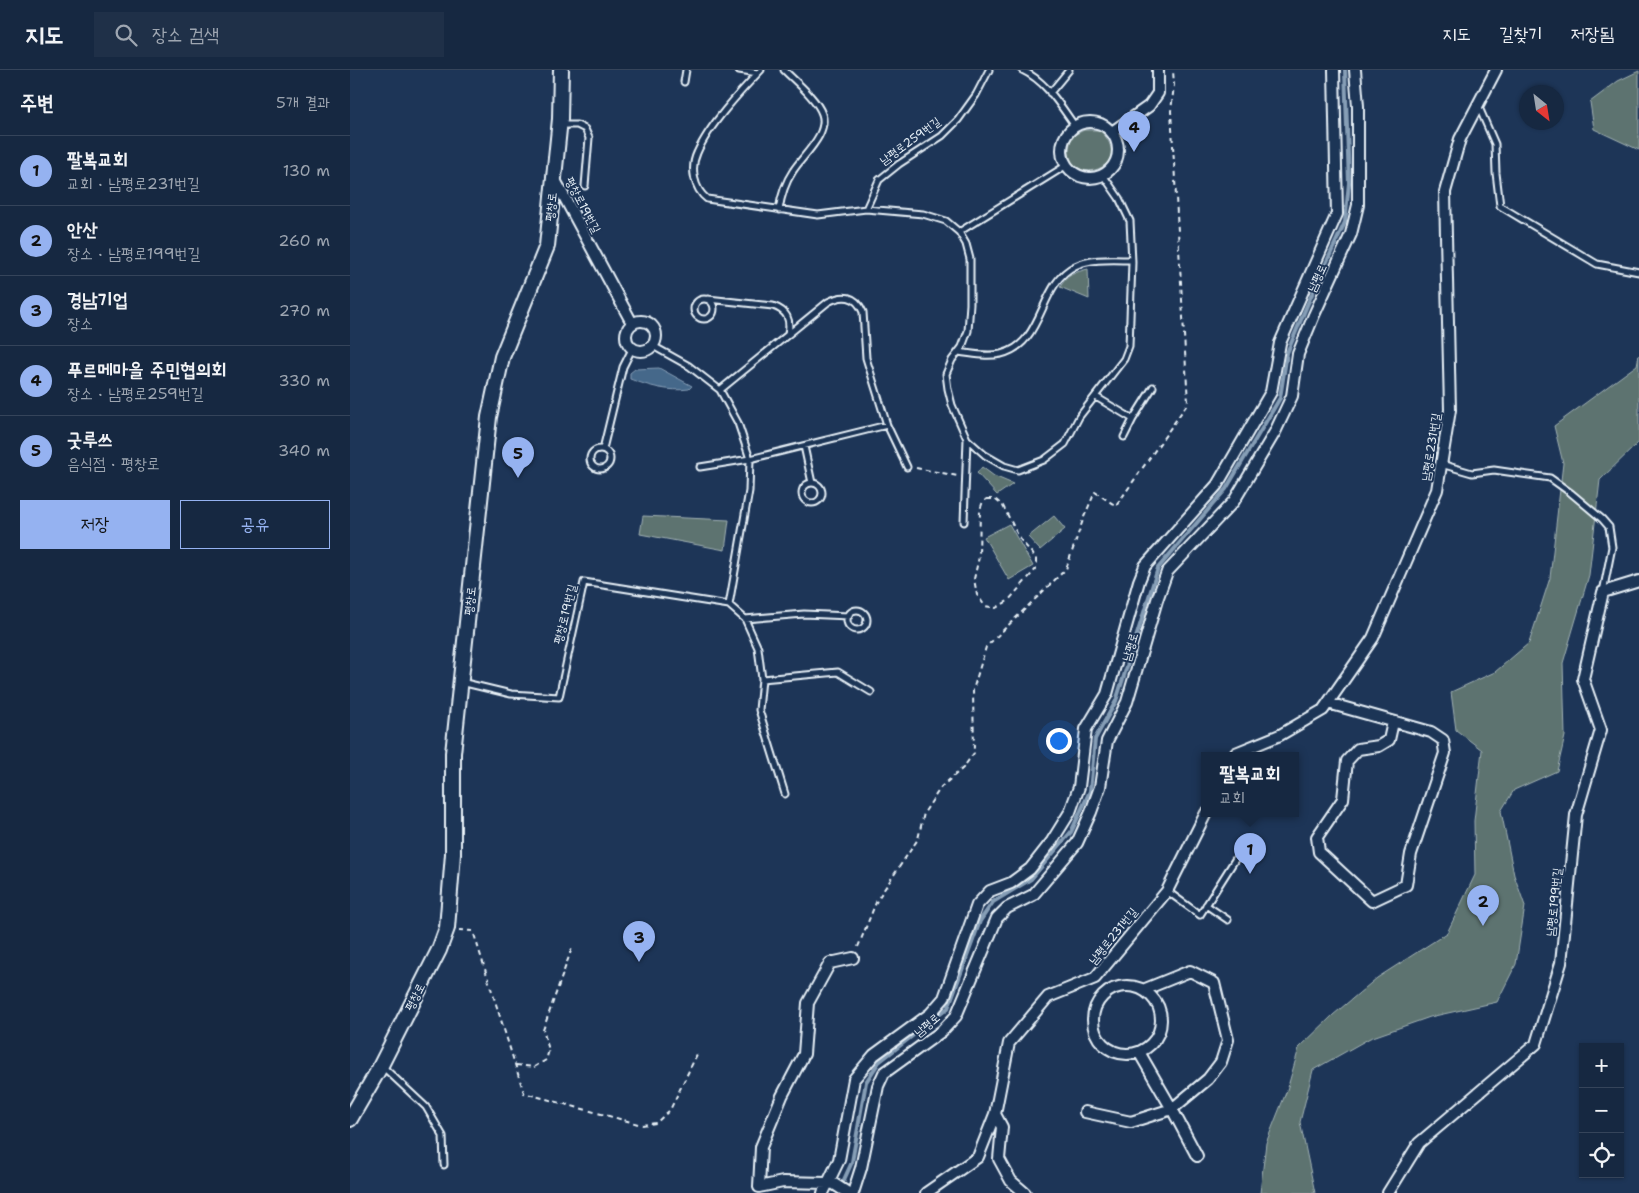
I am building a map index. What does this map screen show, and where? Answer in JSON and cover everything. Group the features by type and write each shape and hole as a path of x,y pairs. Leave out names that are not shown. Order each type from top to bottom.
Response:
{"street":[{"name":"평창로","path":"350,1119 381,1065 439,950 447,928 453,854 452,753 489,417 502,357 547,246 560,125 561,70"},
{"path":"1112,132 1149,106 1158,93 1158,70"},
{"name":"남평로","path":"828,1187 839,1160 854,1079 874,1055 930,1014 944,998 977,905 990,891 1011,883 1030,869 1052,841 1070,812 1079,787 1086,729 1107,694 1145,566 1217,485 1271,392 1280,343 1337,214 1334,70"},
{"name":"남평로","path":"852,1193 861,1168 878,1086 884,1073 942,1031 956,1016 997,918 1007,908 1033,895 1077,843 1100,787 1106,741 1127,702 1167,572 1234,501 1275,432 1292,396 1298,354 1351,234 1358,205 1358,106 1355,70"},
{"name":"남평로231번길","path":"1238,752 1280,735 1323,710 1373,638 1437,490 1450,410 1445,192 1460,139 1496,70"},
{"path":"1093,123 1105,127 1112,132 1117,144 1116,154 1114,162 1103,175 1092,178 1082,177 1066,165 1062,155 1062,143 1067,132 1075,126 1093,123"},
{"name":"평창로19번길","path":"554,178 632,323"},
{"path":"644,321 656,329 658,335 653,346 648,350 642,351 632,349 625,333 632,323 644,321"},
{"path":"1603,592 1639,581"},
{"name":"남평로199번길","path":"1388,1193 1419,1143 1536,1044 1561,963 1576,815 1601,730 1583,679 1603,592"},
{"path":"1328,703 1431,732 1443,740 1445,753 1410,854 1406,884 1372,901 1319,852 1317,837 1343,799 1347,761 1358,749 1379,746 1389,740 1393,722"},
{"name":"남평로231번길","path":"926,1193 978,1157 995,1114 1009,1043 1048,997 1095,978 1166,891 1204,817"},
{"path":"847,1193 828,1187 783,1182 756,1190 761,1147 782,1096 804,1054 808,1003 830,963 854,958"},
{"path":"1101,971 1111,990"},
{"path":"1085,1112 1131,1122 1172,1109 1208,1079 1221,1062 1228,1040 1214,983 1190,971 1143,990"},
{"path":"1122,986 1133,986 1143,990 1152,997 1158,1006 1161,1017 1160,1028 1156,1038 1149,1047 1128,1055 1116,1053 1102,1044 1093,1029 1092,1018 1095,1007 1102,997 1111,990 1122,986"},
{"path":"1139,1052 1197,1156"},
{"path":"995,1114 1002,1127 999,1159 1011,1181 1025,1193"}],"lane":[{"path":"684,82 686,70"},
{"path":"740,70 759,72"},
{"path":"779,210 782,191 792,171 820,134 823,121 822,113 816,104 784,70"},
{"name":"남평로259번길","path":"866,209 879,180 899,164 942,136 958,120 976,95 989,70"},
{"path":"1022,70 1031,74 1050,93 1075,126"},
{"path":"1050,93 1070,70"},
{"path":"759,72 716,122 696,154 694,173 699,193 707,199 818,215 866,209 923,214 946,221 959,232 966,244 970,259 968,331 962,348 952,360 946,374 948,389 952,405 967,439 985,455 1004,466 1018,470 1044,460 1065,444 1079,417 1124,359 1130,346 1132,260 1130,221 1119,198 1103,175"},
{"path":"1478,105 1495,144 1500,206 1597,264 1639,272"},
{"path":"560,125 577,124 585,129 589,138 585,186"},
{"path":"959,232 1066,165"},
{"path":"958,352 989,356 1011,350 1021,344 1032,329 1059,278 1074,267 1088,261 1132,260"},
{"path":"720,390 834,298 848,297 855,299 863,312 866,358 888,425 907,466"},
{"path":"708,299 773,306 782,309 788,317 790,325 788,334"},
{"path":"653,346 689,366 720,390 738,424 750,459 749,491 729,606"},
{"path":"603,449 623,367 632,349"},
{"path":"1124,437 1153,387"},
{"path":"1096,397 1133,419"},
{"path":"700,467 750,459 888,425"},
{"path":"964,522 967,439"},
{"path":"804,446 812,483"},
{"path":"1441,464 1472,473 1494,470 1550,478 1571,493 1609,527 1612,547 1603,592"},
{"name":"평창로19번길","path":"460,682 511,694 559,697 584,582 729,606 745,619 758,648 762,679 759,710 785,794"},
{"path":"745,619 804,614 848,616"},
{"path":"762,679 838,672 871,692"},
{"path":"1166,891 1200,915 1243,847"},
{"path":"1206,905 1228,920"},
{"path":"381,1065 426,1106 443,1136 444,1165"}],"path":[{"path":"854,958 877,900 918,839 924,813 941,787 963,768 974,753 973,690 986,647 1066,569 1095,492 1116,506 1188,403 1171,111 1174,70"},
{"path":"907,466 966,478"},
{"path":"987,499 995,499 1003,506 1020,539 1036,558 1036,569 1008,601 996,608 985,606 977,595 974,579 979,557 980,510 983,502 987,499"},
{"path":"447,928 473,932 524,1093 642,1125 656,1123 670,1110 698,1052"},
{"path":"516,1065 534,1067 546,1060 549,1050 543,1030 572,948"}],"green space":[{"path":"1639,71 1639,150 1594,129 1590,102 1618,81"},
{"path":"1084,130 1100,130 1110,145 1111,157 1104,166 1094,170 1083,170 1074,165 1069,154 1072,136"},
{"path":"1088,269 1089,299 1060,287 1072,275"},
{"path":"1639,355 1639,442 1600,480 1589,575 1563,663 1565,736 1557,771 1514,790 1501,811 1514,875 1525,906 1516,964 1497,1002 1430,1017 1370,1038 1313,1070 1300,1122 1315,1193 1260,1193 1266,1143 1287,1090 1299,1048 1333,1015 1377,978 1447,933 1475,875 1474,821 1482,750 1456,730 1451,692 1495,672 1529,643 1550,578 1563,463 1554,426 1637,365"},
{"path":"982,467 994,476 1013,484 997,495 977,473"},
{"path":"643,516 729,520 725,550 640,534"},
{"path":"1054,516 1065,529 1040,550 1028,537"},
{"path":"1009,524 1033,566 1009,580 984,537"}],"water":[{"path":"659,368 692,386 689,389 681,390 666,389 630,379 630,373 635,369"}],"waterway":[{"path":"838,1193 852,1162 866,1082 879,1062 948,1008 980,921 993,902 1031,879 1071,832 1090,791 1095,739 1116,701 1158,568 1226,489 1280,398 1287,353 1345,222 1349,183 1345,70"}],"place":[{"name":"푸르메마을 주민협의회","path":"1134,152"},
{"name":"굿루쓰","path":"518,478"},
{"name":"팔복교회","path":"1250,874"},
{"name":"안산","path":"1483,926"},
{"name":"경남기업","path":"639,962"}]}
